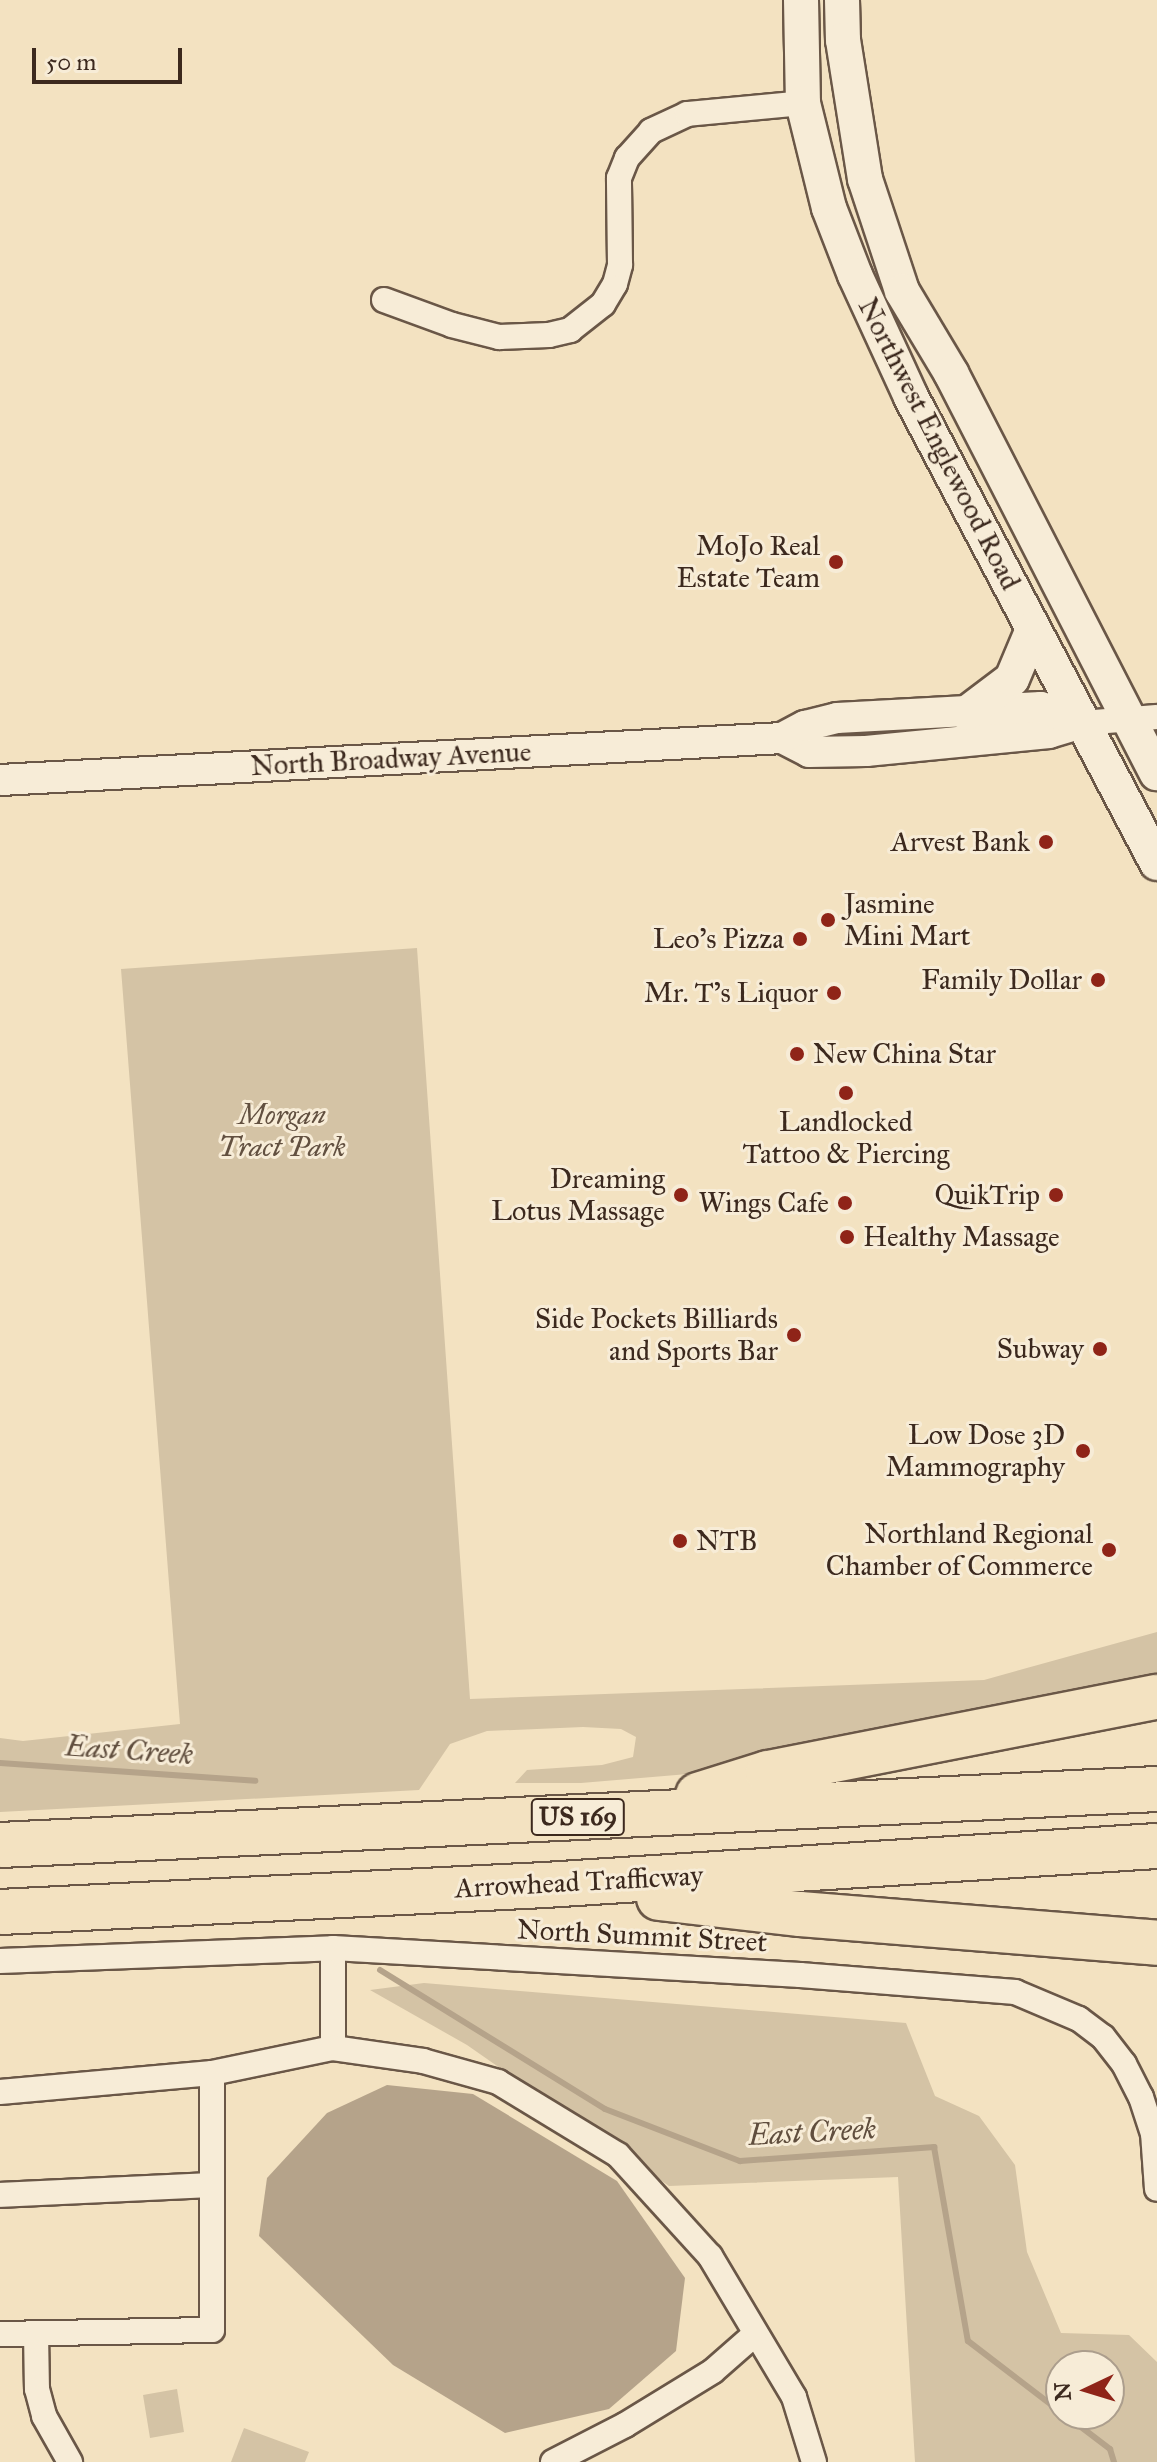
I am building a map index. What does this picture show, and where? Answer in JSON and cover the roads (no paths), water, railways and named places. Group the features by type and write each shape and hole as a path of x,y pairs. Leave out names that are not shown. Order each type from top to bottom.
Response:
{"highway":[{"path":"637,1814 768,1773 1157,1697"},
{"name":"US 169","path":"0,1845 1157,1789"},
{"name":"Arrowhead Trafficway","path":"0,1912 545,1885 1157,1846"},
{"path":"545,1885 800,1914 1157,1943"}],"main road":[{"name":"Northwest Englewood Road","path":"801,0 803,103 829,208 855,275 911,397 1157,863"},
{"name":"Northwest Englewood Road","path":"842,0 843,40 865,179 902,291 1143,718 1157,773"},
{"path":"967,713 1012,679 1033,629"}],"street":[{"path":"384,300 452,325 499,337 549,335 570,330 603,304 615,284 620,265 619,178 627,158 651,131 687,114 803,103"},
{"name":"North Broadway Avenue","path":"0,780 782,738 805,726 837,718 1041,707 1082,723"},
{"name":"North Broadway Avenue","path":"782,738 809,752 866,751 1049,733 1082,723 1143,718"},
{"path":"333,1948 333,2048"},
{"name":"North Summit Street","path":"0,1961 333,1948 800,1975 1015,1992 1079,2019 1103,2037 1124,2064 1141,2097 1153,2133 1157,2189"},
{"path":"0,2092 212,2073 333,2048 423,2061 498,2082 618,2155 710,2256 754,2335 794,2397 814,2462"},
{"path":"0,2334 212,2330 212,2073"},
{"path":"0,2195 210,2185"},
{"path":"36,2333 37,2389 49,2427 70,2462"},
{"path":"553,2462 585,2455 713,2371 754,2335"}],"waterway":[{"name":"East Creek","path":"0,1763 255,1781"},
{"name":"East Creek","path":"380,1970 605,2109 740,2161 934,2147 968,2341 1045,2400"},
{"name":"East Creek","path":"1085,2430 1110,2449 1114,2462"}],"place":[{"name":"MoJo Real Estate Team","path":"836,562"},
{"name":"Arvest Bank","path":"1046,842"},
{"name":"Jasmine Mini Mart","path":"828,920"},
{"name":"Leo's Pizza","path":"800,939"},
{"name":"Family Dollar","path":"1098,980"},
{"name":"Mr. T's Liquor","path":"834,993"},
{"name":"New China Star","path":"797,1054"},
{"name":"Landlocked Tattoo & Piercing","path":"846,1093"},
{"name":"Dreaming Lotus Massage","path":"681,1195"},
{"name":"QuikTrip","path":"1056,1195"},
{"name":"Wings Cafe","path":"845,1203"},
{"name":"Healthy Massage","path":"847,1237"},
{"name":"Side Pockets Billiards and Sports Bar","path":"794,1335"},
{"name":"Subway","path":"1100,1349"},
{"name":"Low Dose 3D Mammography","path":"1083,1451"},
{"name":"NTB","path":"680,1541"},
{"name":"Northland Regional Chamber of Commerce","path":"1109,1550"}],"park label":[{"name":"Morgan Tract Park","path":"282,1131"}]}
